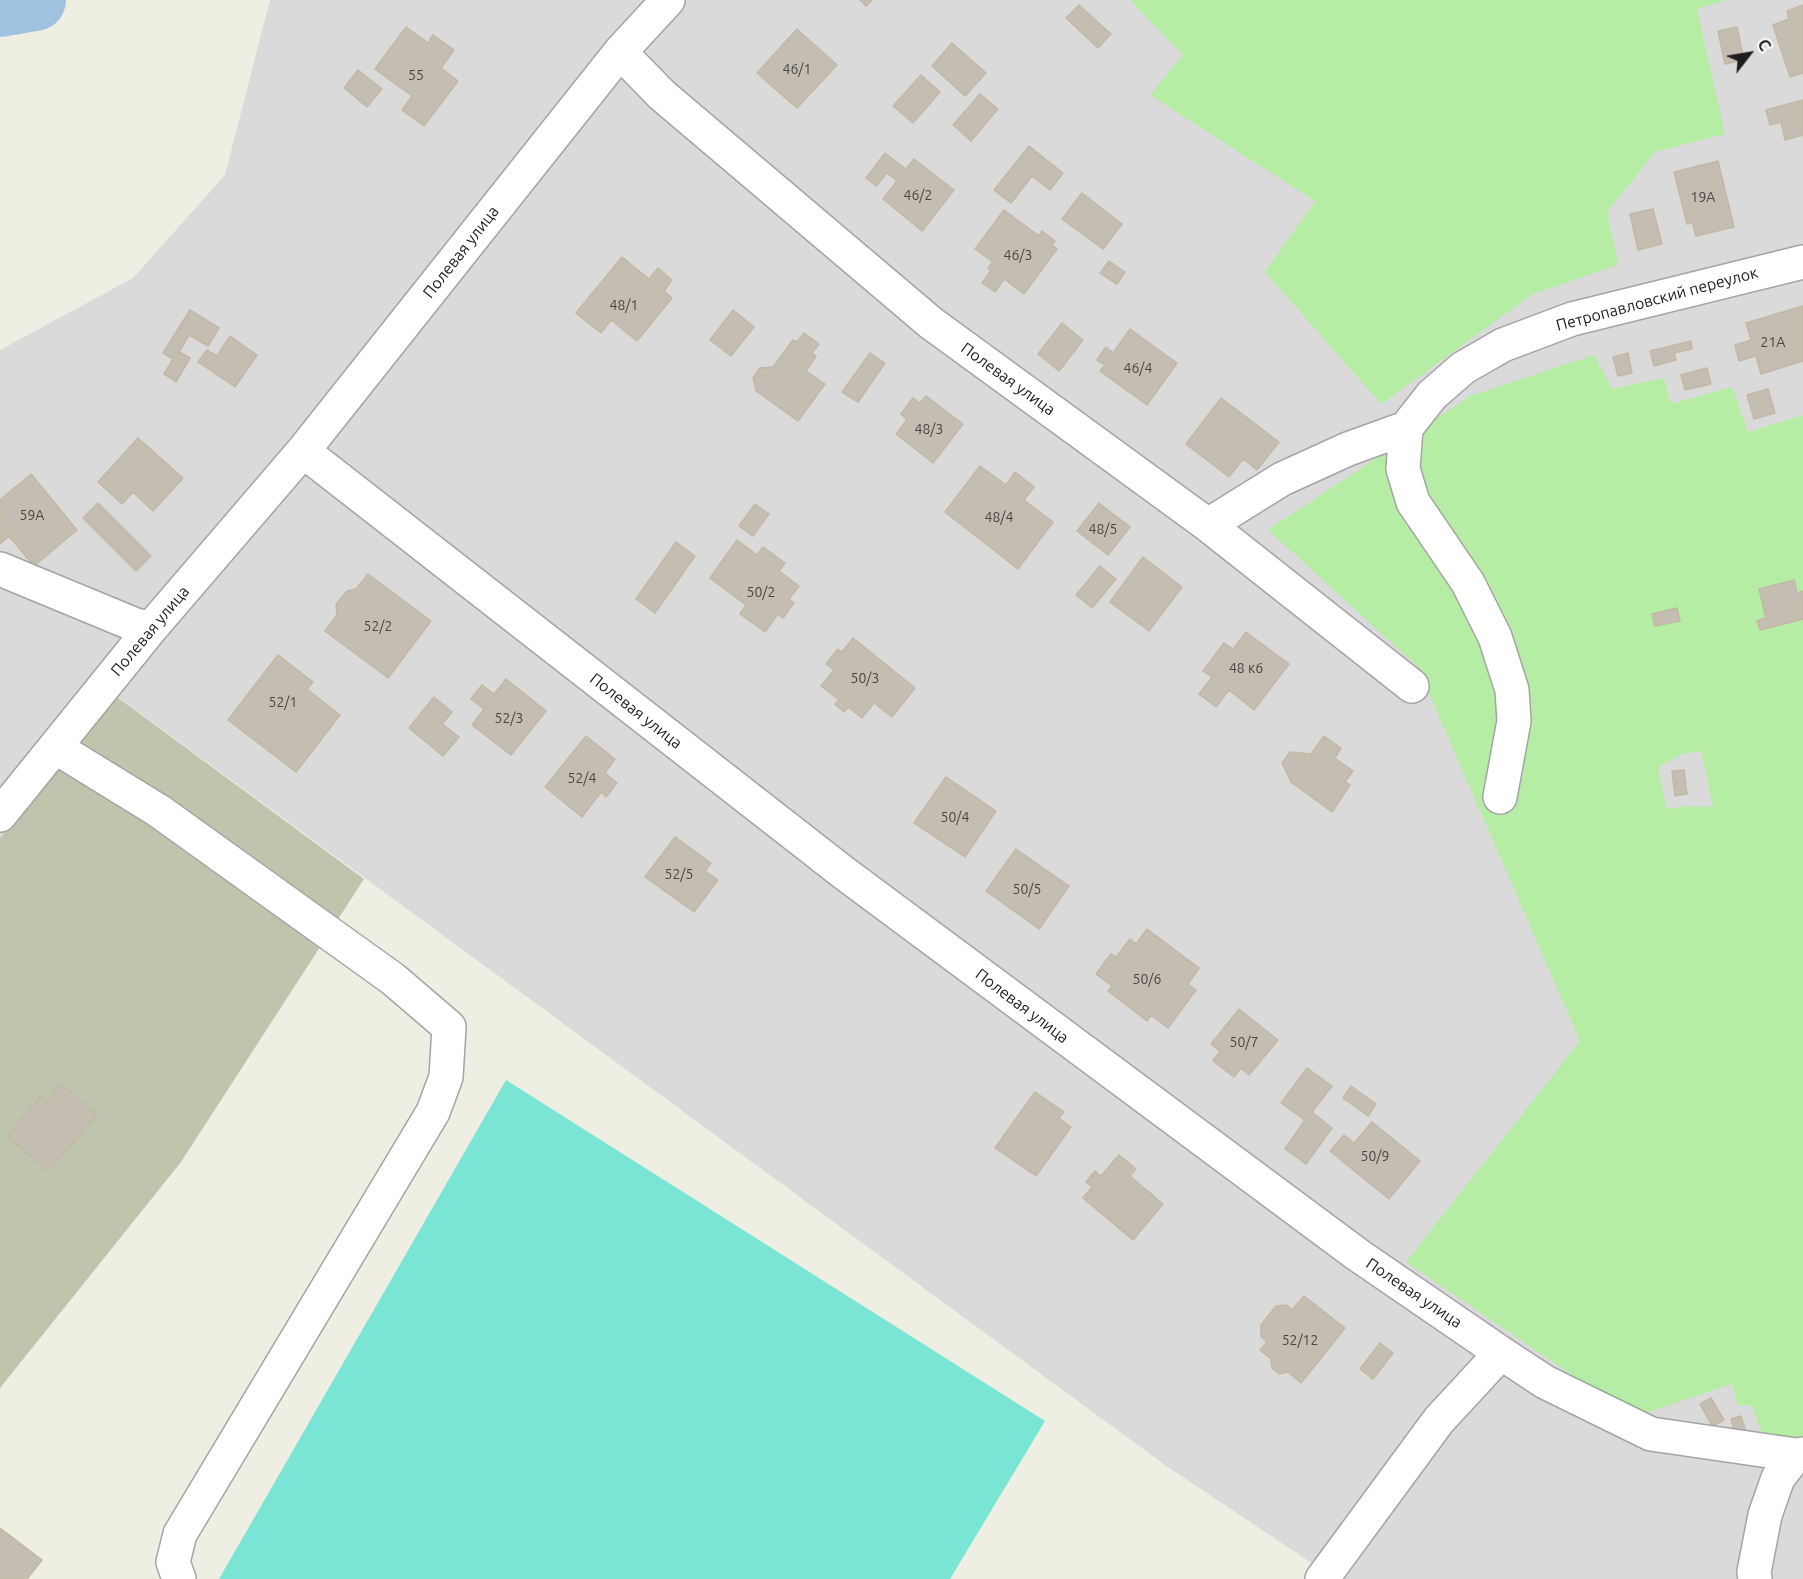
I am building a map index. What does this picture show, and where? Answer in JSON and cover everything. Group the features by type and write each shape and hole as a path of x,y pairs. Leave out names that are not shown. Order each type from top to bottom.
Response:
{"street":[{"name":"Полевая улица","path":"0,815 152,627 303,451 620,52 668,0"},
{"name":"Полевая улица","path":"620,52 662,95 931,323 1208,525 1412,686"},
{"name":"Петропавловский переулок","path":"1406,428 1432,395 1463,368 1503,345 1572,319 1803,262"},
{"path":"1208,525 1282,479 1348,449 1406,428 1403,469 1413,502 1468,583 1495,638 1512,690 1514,721 1500,797"},
{"name":"Полевая улица","path":"303,451 844,873 1358,1255 1501,1353 1545,1382 1652,1434 1799,1454"},
{"path":"0,569 138,626 152,627"},
{"path":"55,747 169,818 393,979 449,1027 446,1077 432,1112 180,1534 173,1562 179,1579"},
{"path":"1322,1579 1439,1420 1501,1353"},
{"path":"1755,1579 1754,1572 1765,1515 1778,1478 1799,1454"}],"shaded area":[{"path":"270,0 1803,0 1803,1579 1323,1579 1319,1568 1165,1465 114,694 0,838 0,350 133,278 225,175"},
{"path":"113,694 364,879 181,1162 0,1388 0,838"},
{"path":"506,1080 1045,1421 950,1579 219,1579"}],"green space":[{"path":"1130,0 1727,0 1697,9 1725,134 1655,152 1607,212 1618,265 1533,294 1381,404 1265,272 1315,201 1150,95 1183,55"},
{"path":"1594,355 1612,389 1664,378 1671,404 1732,387 1748,432 1803,415 1803,1436 1766,1446 1752,1405 1738,1406 1732,1384 1634,1417 1406,1262 1580,1041 1417,666 1268,530 1470,396","holes":["1701,751 1713,807 1690,806 1666,809 1658,767 1683,754"]}],"building":[{"path":"860,0 872,0 866,6"},
{"path":"1079,5 1111,34 1098,48 1066,18"},
{"path":"1803,5 1803,73 1790,77 1773,25 1789,19 1787,11"},
{"path":"406,27 428,43 433,35 454,50 441,68 458,81 424,126 402,110 412,96 375,69"},
{"path":"1737,27 1744,60 1725,64 1718,31"},
{"path":"797,29 837,65 797,108 757,73"},
{"path":"952,43 986,73 965,96 932,66"},
{"path":"358,70 382,89 367,107 344,88"},
{"path":"921,75 940,92 913,123 893,106"},
{"path":"980,94 998,109 971,141 953,125"},
{"path":"1803,100 1803,135 1785,140 1781,122 1770,125 1766,110"},
{"path":"1029,146 1063,173 1050,190 1032,176 1011,203 994,190"},
{"path":"885,153 906,169 914,159 954,190 922,231 883,199 897,181 887,173 876,186 866,178"},
{"path":"1718,161 1734,227 1696,236 1692,222 1687,224 1674,172"},
{"path":"1082,193 1122,224 1103,249 1062,219"},
{"path":"1653,209 1662,244 1638,250 1630,214"},
{"path":"1004,210 1039,236 1042,231 1055,241 1052,245 1057,249 1024,294 1004,279 995,292 982,283 991,270 988,268 993,262 975,249"},
{"path":"622,257 649,279 658,268 672,280 664,291 672,298 637,341 611,320 601,333 576,313"},
{"path":"1109,261 1125,272 1117,284 1100,273"},
{"path":"1803,306 1803,361 1761,374 1756,356 1739,361 1735,345 1751,340 1746,323"},
{"path":"190,310 219,328 208,346 189,335 179,352 190,358 176,382 164,374 173,359 163,353"},
{"path":"733,310 754,327 731,356 710,340"},
{"path":"1062,323 1083,340 1059,371 1038,354"},
{"path":"1130,329 1177,363 1147,405 1100,371 1105,365 1097,360 1106,347 1113,353"},
{"path":"804,333 819,344 812,353 816,356 806,371 825,384 798,421 756,391 753,378 760,368 773,367 793,340 797,342"},
{"path":"230,336 257,355 235,387 198,362 207,350 217,356"},
{"path":"1691,341 1692,349 1674,353 1676,360 1654,366 1650,351"},
{"path":"870,353 885,363 858,402 842,392"},
{"path":"1628,353 1632,373 1618,376 1613,357"},
{"path":"1707,368 1711,384 1685,390 1681,375"},
{"path":"1768,389 1775,413 1754,419 1747,395"},
{"path":"926,396 963,424 933,463 896,434 907,420 901,414 913,398 920,403"},
{"path":"1221,398 1279,442 1257,470 1243,459 1229,477 1186,444"},
{"path":"138,438 183,478 153,511 133,492 122,504 98,482"},
{"path":"980,466 1006,485 1015,472 1034,487 1024,500 1053,522 1018,569 945,512"},
{"path":"31,474 77,530 34,566 9,536 0,544 0,500"},
{"path":"98,503 151,556 136,571 83,518"},
{"path":"1099,503 1130,527 1108,555 1077,531"},
{"path":"755,504 769,514 753,536 739,526"},
{"path":"737,540 757,555 763,547 785,563 779,571 799,586 789,599 794,603 783,618 778,614 765,632 740,614 746,605 710,578"},
{"path":"676,542 695,556 655,613 636,599"},
{"path":"1143,557 1182,587 1149,631 1110,602"},
{"path":"1100,566 1116,579 1092,608 1076,595"},
{"path":"368,574 431,621 388,678 325,631 337,615 336,604 347,591 356,589"},
{"path":"1794,580 1797,593 1803,591 1803,619 1760,630 1757,621 1766,618 1759,589"},
{"path":"1677,608 1680,621 1655,626 1652,614"},
{"path":"1246,632 1289,664 1254,710 1229,690 1216,707 1199,694 1212,677 1203,671 1224,643 1233,649"},
{"path":"853,638 915,688 892,717 874,703 862,718 848,707 844,712 835,704 839,700 821,686 834,670 826,664 838,649 842,652"},
{"path":"278,655 313,682 307,689 340,715 296,772 228,720"},
{"path":"506,679 546,711 511,755 472,725 484,709 471,699 482,685 494,694"},
{"path":"434,697 452,712 442,724 459,737 443,756 409,728"},
{"path":"586,736 615,759 605,773 617,783 606,797 601,792 582,817 545,787"},
{"path":"1324,736 1341,748 1335,758 1353,771 1345,782 1350,785 1332,812 1291,782 1282,763 1290,752 1311,754"},
{"path":"1684,770 1687,794 1675,796 1672,771"},
{"path":"946,777 996,811 965,857 914,823"},
{"path":"675,837 711,863 705,871 718,880 694,912 645,877"},
{"path":"1016,849 1069,886 1039,929 986,891"},
{"path":"1147,929 1199,968 1188,984 1196,990 1168,1028 1151,1015 1147,1021 1108,991 1112,986 1096,974 1111,954 1116,957 1130,939 1136,944"},
{"path":"1239,1009 1278,1040 1249,1075 1241,1068 1234,1077 1213,1061 1220,1051 1211,1044"},
{"path":"1307,1068 1332,1086 1312,1112 1332,1128 1306,1164 1285,1149 1305,1120 1281,1103"},
{"path":"61,1084 97,1115 48,1171 7,1136 40,1097 46,1102"},
{"path":"1351,1086 1376,1104 1368,1116 1343,1098"},
{"path":"1035,1092 1064,1112 1059,1118 1071,1127 1036,1176 995,1148"},
{"path":"1372,1122 1420,1161 1389,1199 1330,1151 1344,1135 1354,1143"},
{"path":"1119,1155 1136,1169 1130,1176 1163,1204 1133,1240 1083,1198 1092,1187 1086,1182 1095,1171 1101,1176"},
{"path":"1304,1296 1345,1328 1301,1383 1288,1372 1279,1374 1272,1368 1271,1359 1260,1350 1267,1342 1261,1337 1261,1325 1276,1306 1287,1305 1292,1310"},
{"path":"1380,1343 1393,1353 1373,1379 1360,1369"},
{"path":"1711,1398 1724,1420 1712,1426 1700,1404"},
{"path":"1741,1416 1749,1442 1739,1445 1731,1419"},
{"path":"0,1528 42,1560 27,1579 0,1579"}],"waterway":[{"path":"0,6 35,0"}]}
